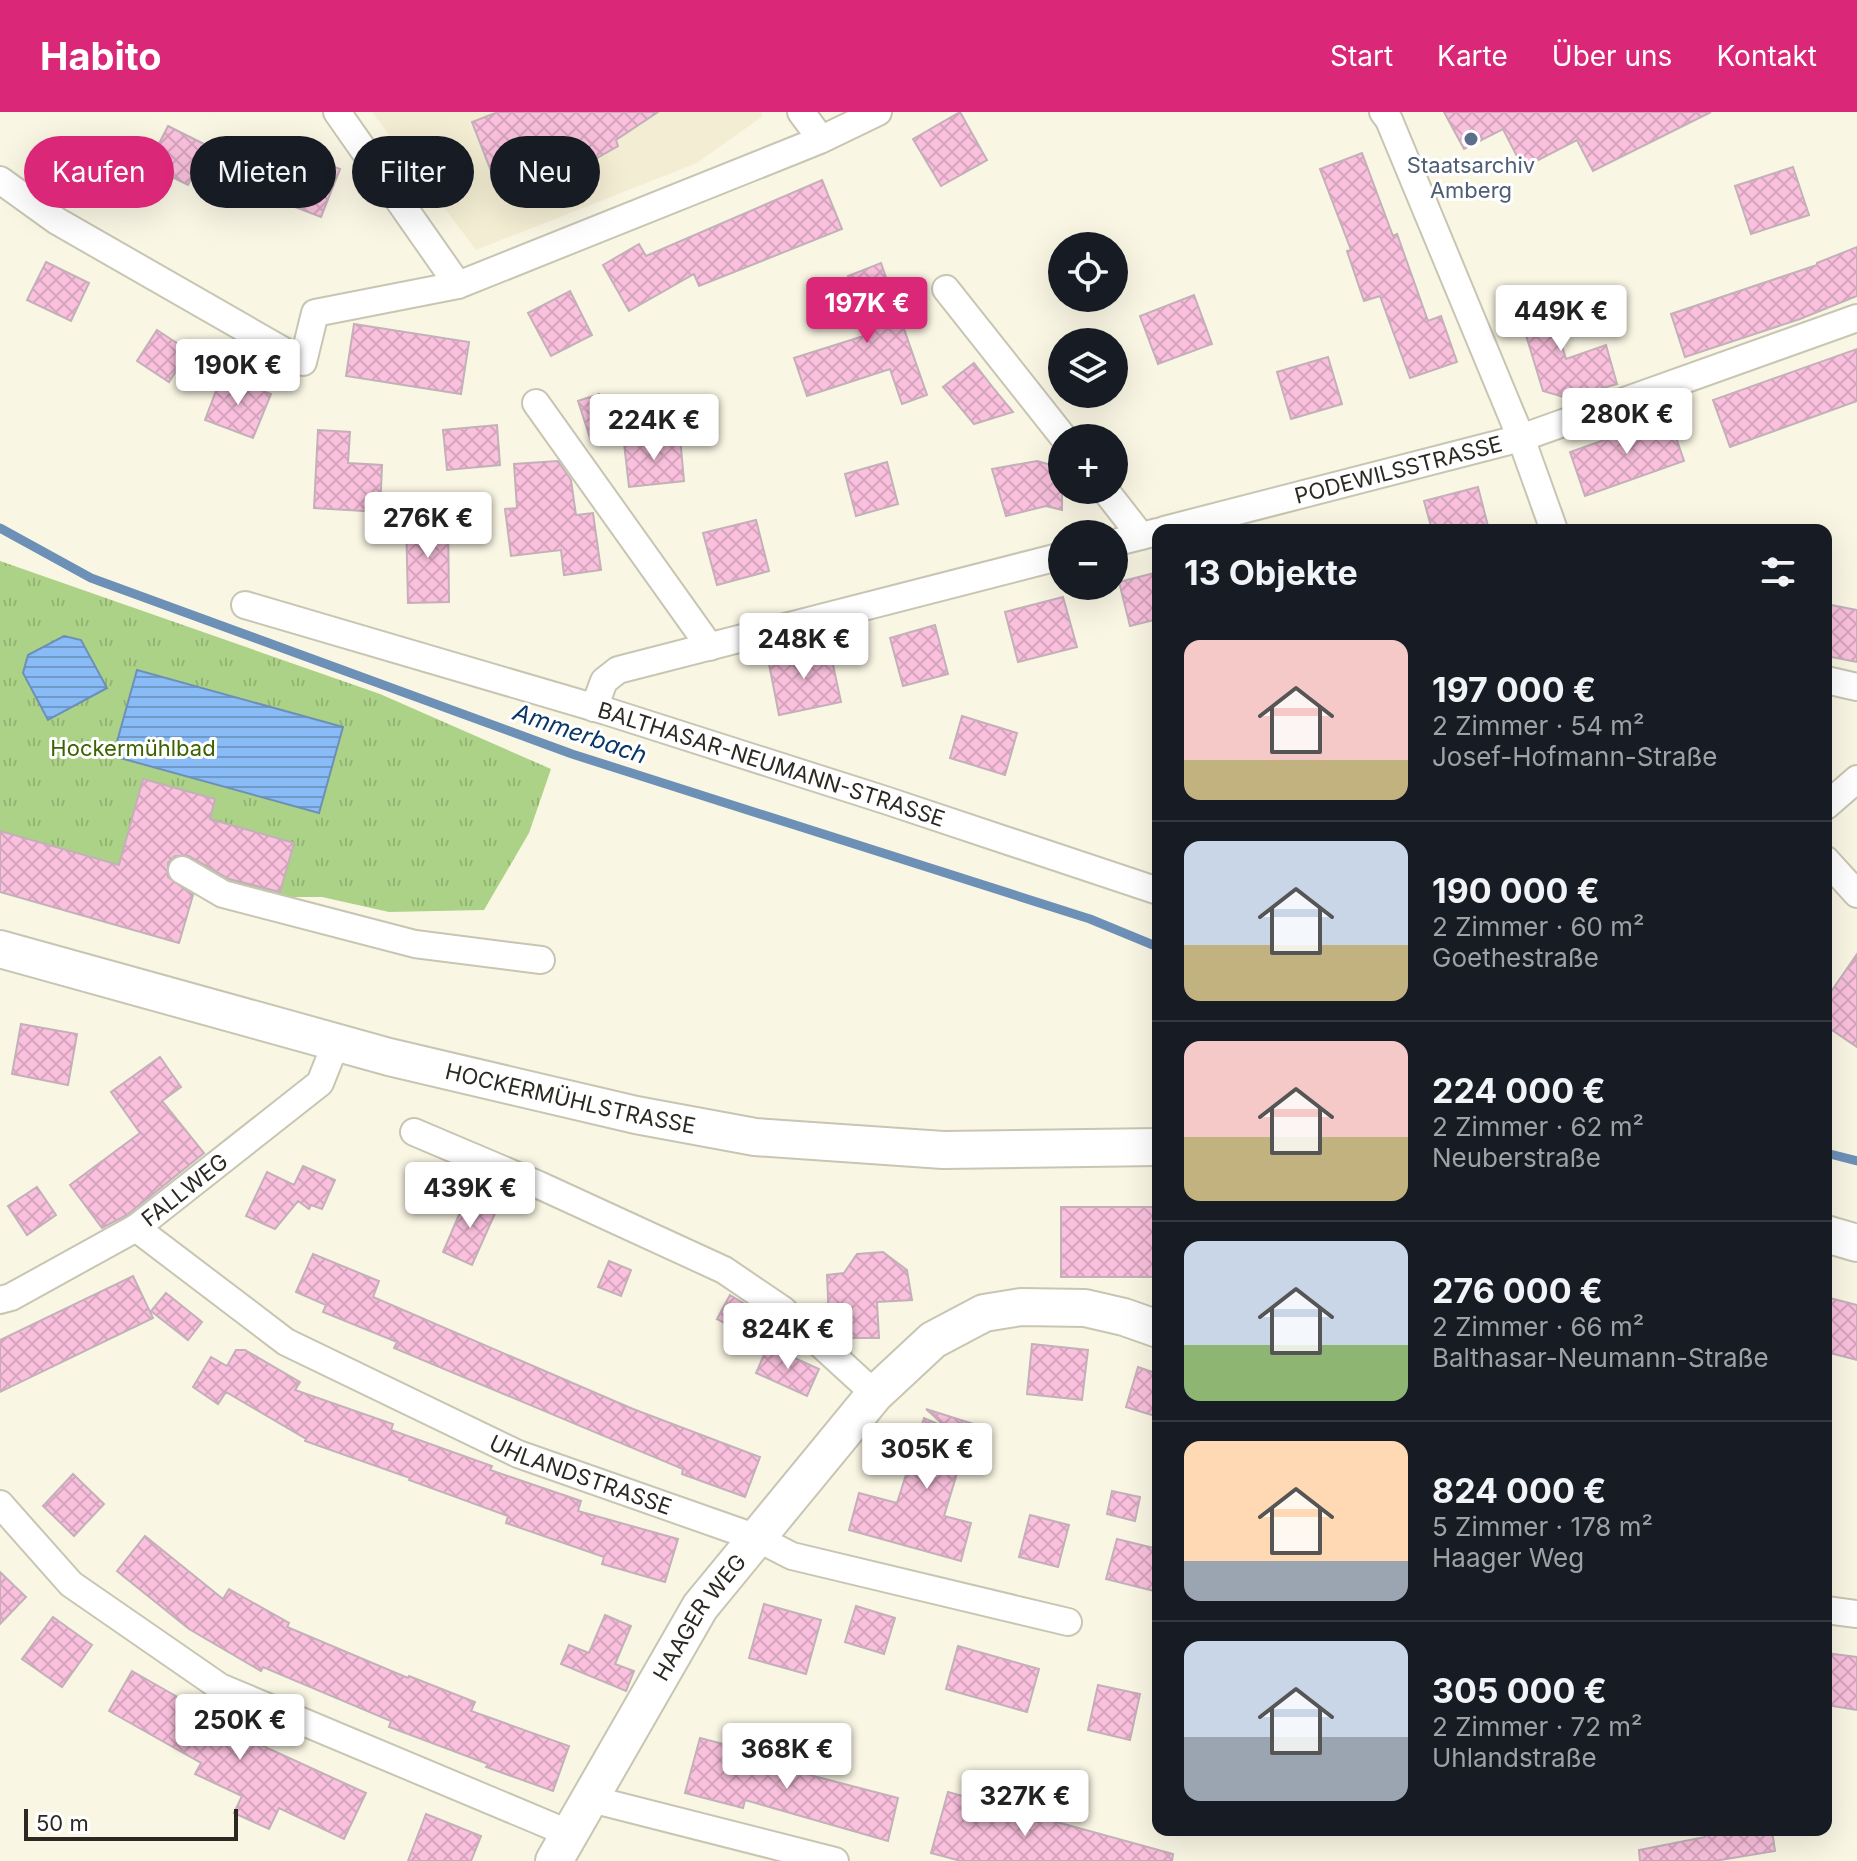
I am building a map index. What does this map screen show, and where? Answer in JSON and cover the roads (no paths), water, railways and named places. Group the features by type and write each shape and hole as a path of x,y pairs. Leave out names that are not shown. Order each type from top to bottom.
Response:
{"main road":[{"name":"HOCKERMÜHLSTRASSE","path":"0,949 336,1043 636,1115 755,1137 943,1150 1152,1147"},
{"path":"1832,1236 1857,1243"},
{"name":"HAAGER WEG","path":"561,1847 700,1607 875,1394 933,1340 984,1313 1021,1307 1085,1308 1152,1327"}],"street":[{"path":"337,112 458,285"},
{"path":"801,112 821,139"},
{"path":"0,180 57,221 303,362 315,313 458,285 821,139 878,112"},
{"path":"1383,112 1389,120 1521,438 1552,524"},
{"path":"946,289 1053,424"},
{"name":"PODEWILSSTRASSE","path":"1190,524 1521,438 1857,318"},
{"path":"536,403 710,647"},
{"path":"1121,504 1152,530"},
{"name":"PODEWILSSTRASSE","path":"1128,540 1152,534"},
{"path":"594,708 604,681 618,670 1048,560"},
{"name":"BALTHASAR-NEUMANN-STRASSE","path":"245,605 594,708 1152,889"},
{"path":"1832,681 1857,687"},
{"path":"1832,801 1857,779"},
{"path":"1832,867 1857,894"},
{"path":"182,870 223,894 415,944 541,960"},
{"name":"FALLWEG","path":"0,1300 11,1297 136,1228 320,1083 336,1043"},
{"path":"414,1132 539,1185 724,1270 783,1310 875,1394"},
{"name":"UHLANDSTRASSE","path":"136,1228 286,1342 518,1454 757,1538 792,1556 1068,1622"},
{"path":"0,1504 71,1584 220,1687 561,1847"},
{"path":"1832,1611 1857,1614"},
{"path":"591,1799 835,1861"}],"water":[{"path":"64,636 81,640 107,688 48,720 23,673 28,655"},
{"path":"137,670 343,727 319,813 113,756"}],"waterway":[{"name":"Ammerbach","path":"0,528 91,578 572,754 1090,919 1152,945"},
{"name":"Ammerbach","path":"1832,1155 1857,1161"}],"place":[{"name":"Staatsarchiv Amberg","path":"1471,139"}],"park label":[{"name":"Hockermühlbad","path":"133,748"}]}
